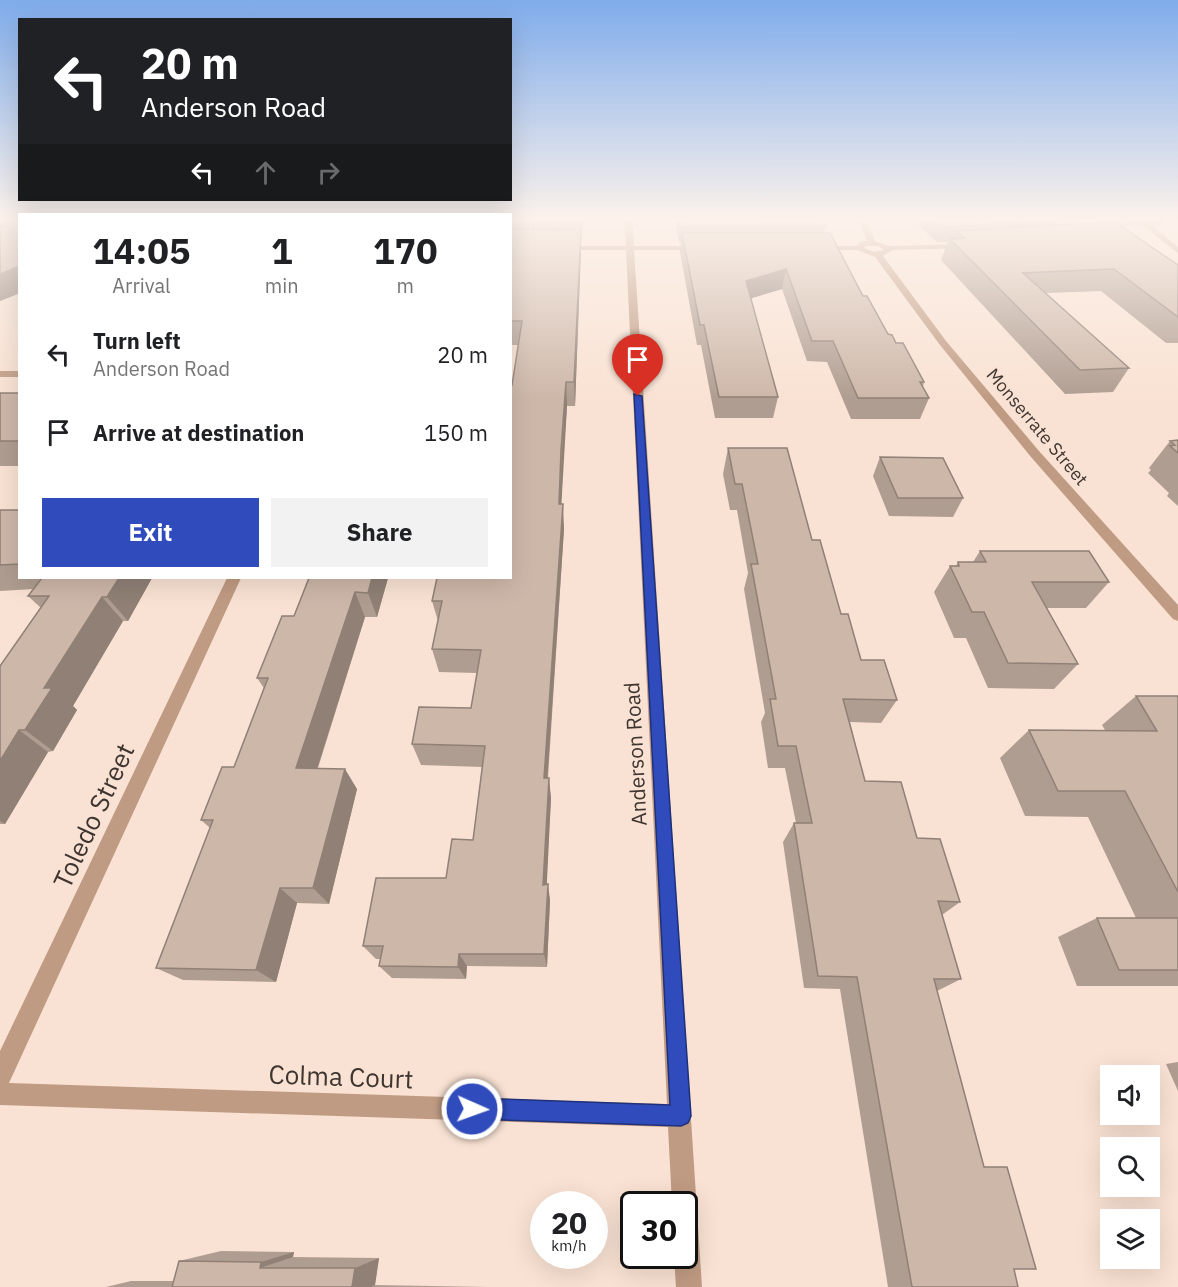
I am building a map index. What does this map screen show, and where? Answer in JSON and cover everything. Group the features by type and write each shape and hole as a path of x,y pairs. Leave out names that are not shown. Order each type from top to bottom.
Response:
{"street":[{"name":"Anderson Road","path":"631,279 681,1116 688,1287"},
{"name":"Monserrate Street","path":"901,279 943,343 1035,454 1178,615"},
{"path":"0,374 18,374"},
{"name":"Toledo Street","path":"0,1076 234,579"},
{"name":"Colma Court","path":"0,1094 681,1116"}],"building":[{"path":"512,279 579,279 574,382 566,382 561,451 559,504 563,504 544,778 549,778 543,885 548,884 544,954 459,954 458,967 379,966 383,946 363,946 376,878 446,878 452,839 473,840 485,746 412,744 419,707 471,708 481,650 432,649 442,601 432,601 437,579 512,579 512,385 522,321 512,321"},
{"path":"691,279 752,279 746,281 778,397 719,397 704,325 700,325"},
{"path":"790,279 854,279 863,296 867,296 888,334 892,335 896,343 903,343 924,382 920,382 929,398 858,398 833,341 812,341"},
{"path":"990,279 1030,279 1129,368 1080,370"},
{"path":"1127,279 1178,279 1178,317"},
{"path":"0,393 18,393 18,441 0,441"},
{"path":"1178,440 1178,453 1170,446 1175,445 1170,441"},
{"path":"728,448 787,448 812,540 820,540 841,614 848,614 861,660 884,660 897,700 843,699 865,781 901,782 917,838 940,839 960,902 938,901 961,979 934,979 984,1167 1007,1167 1036,1269 1014,1269 1018,1287 912,1287 857,977 818,976 794,823 812,823 796,746 778,746 770,699 776,699 751,564 758,564 742,484 735,484"},
{"path":"880,457 943,458 963,498 898,498"},
{"path":"0,510 18,510 18,564 0,565"},
{"path":"980,551 1089,551 1109,582 1032,582 1078,664 1008,663 984,612 972,612 950,566 959,566 958,562 986,562"},
{"path":"41,579 118,579 107,597 102,597 44,688 52,688 25,730 19,730 0,761 0,666 49,596 28,596"},
{"path":"309,579 372,579 368,593 355,592 296,768 345,769 313,888 280,888 256,970 156,968 213,820 201,820 222,767 234,767 268,678 257,678 282,616 294,616"},
{"path":"1136,696 1178,696 1178,892 1125,791 1058,791 1029,730 1157,731"},
{"path":"1097,918 1178,918 1178,970 1119,970"},
{"path":"179,1261 261,1262 260,1268 355,1268 352,1287 172,1287"}],"route":[{"path":"472,1109 681,1116 658,763 638,396"}]}
